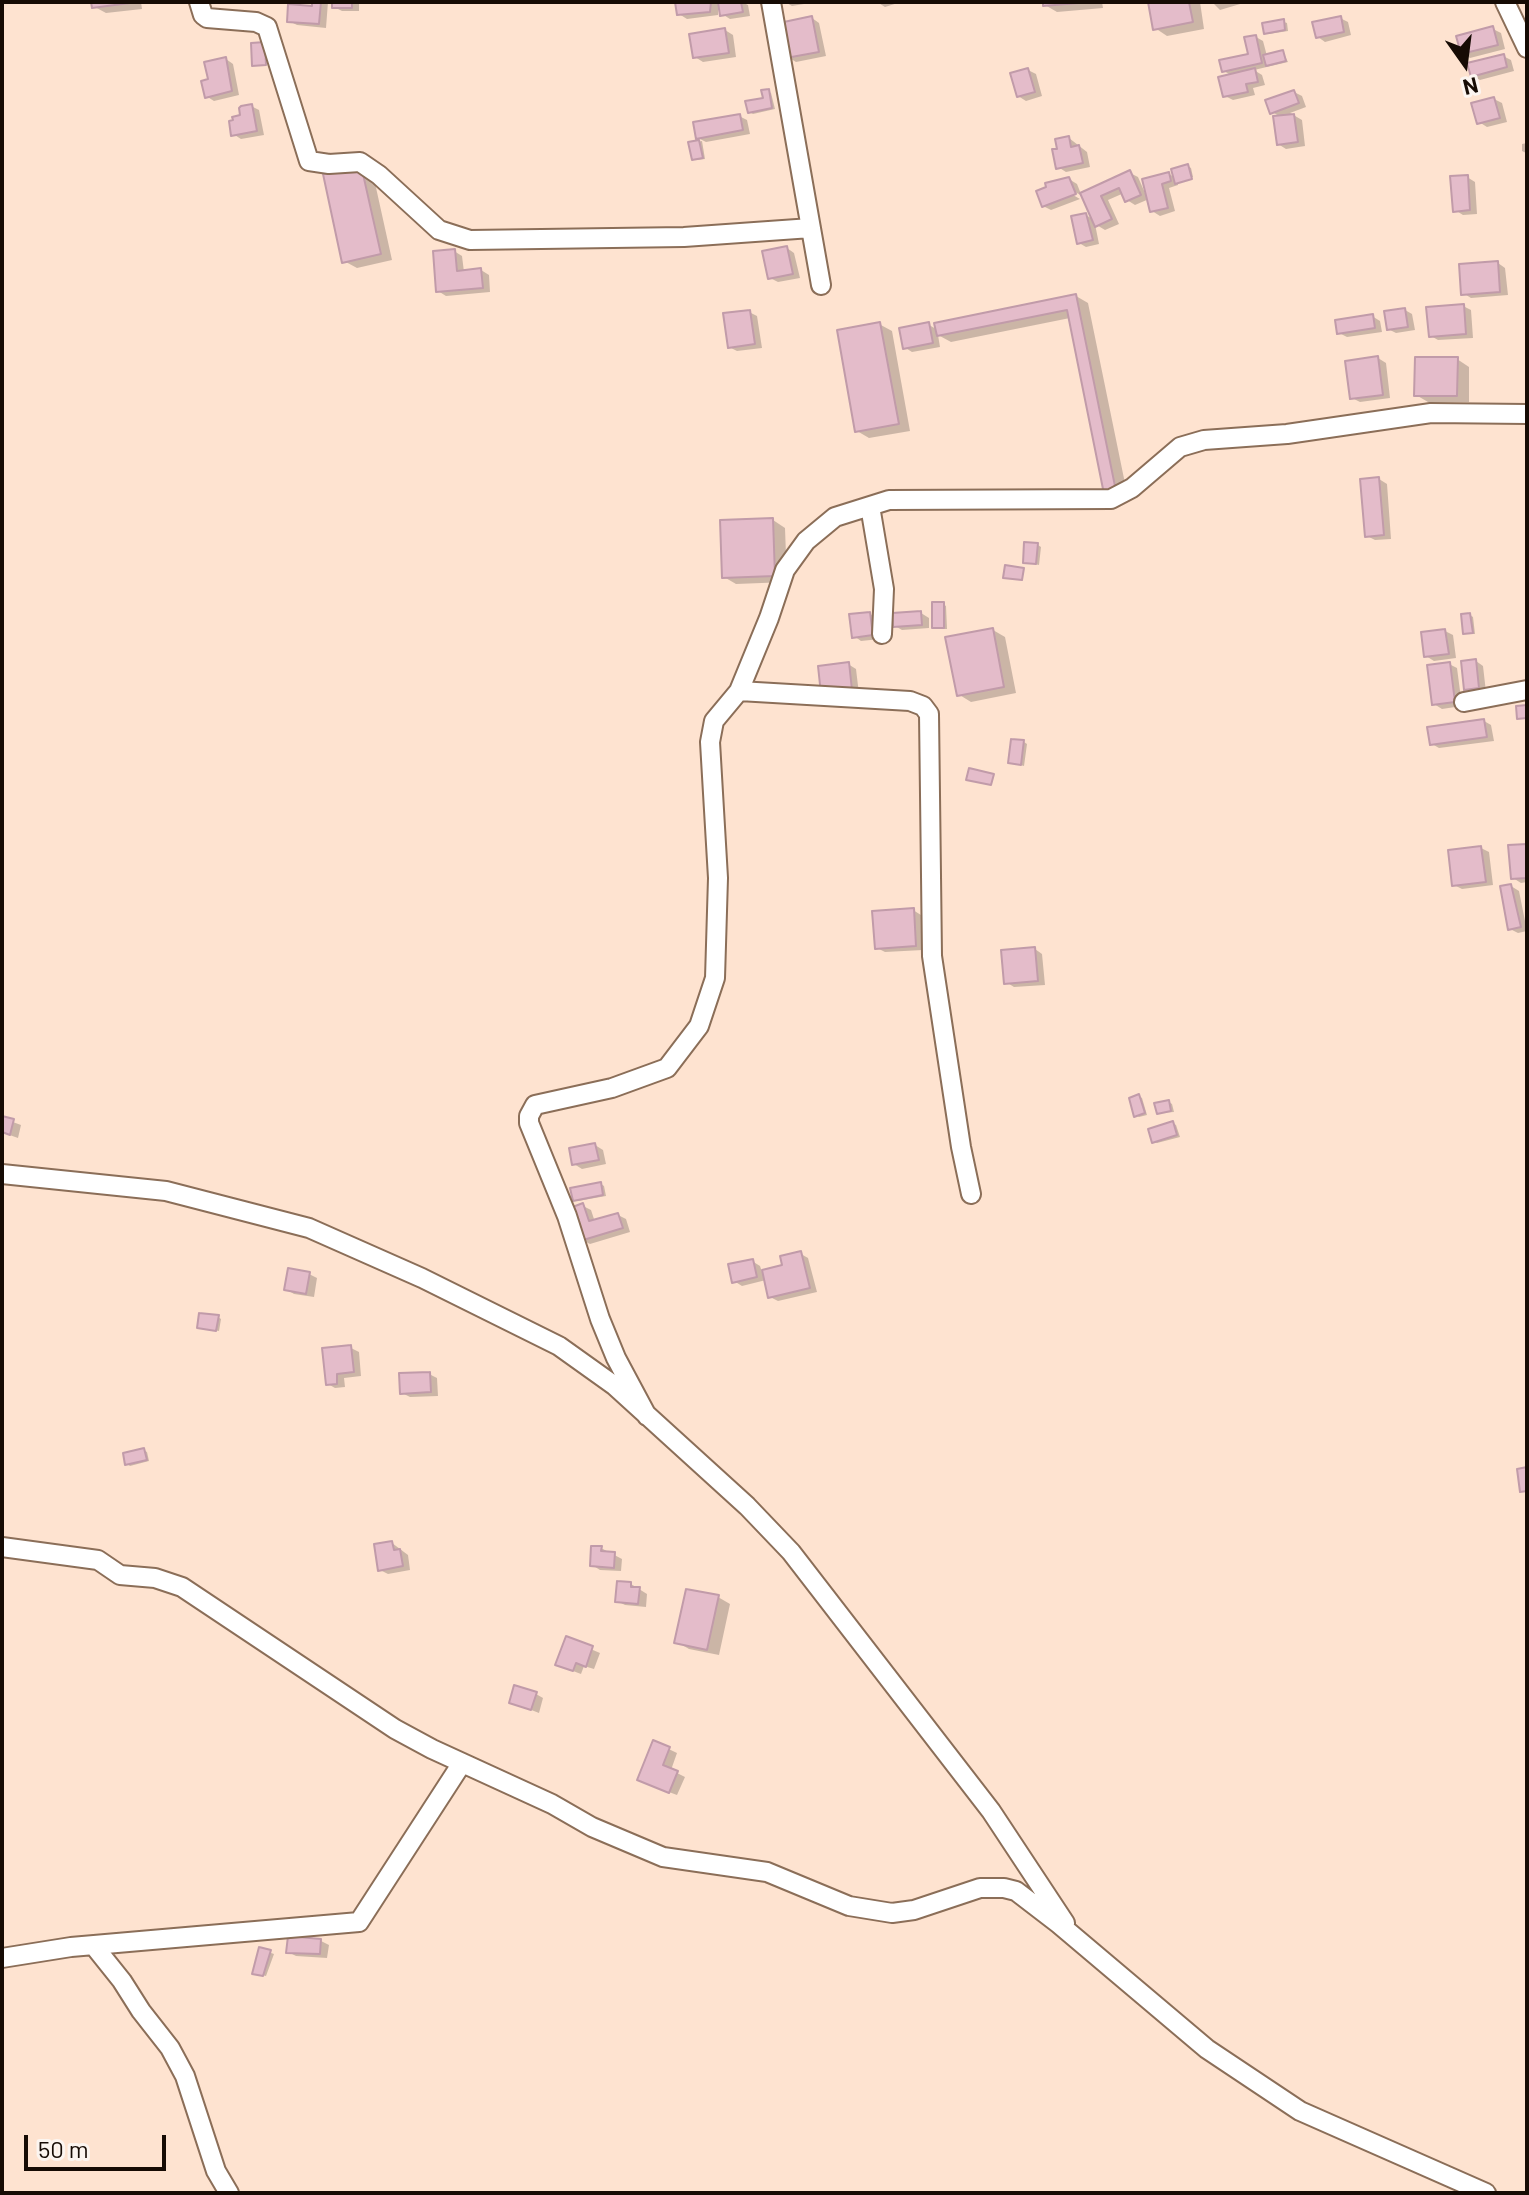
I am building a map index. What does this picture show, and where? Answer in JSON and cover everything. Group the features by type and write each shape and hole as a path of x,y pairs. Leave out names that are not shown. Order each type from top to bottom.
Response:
{"street":[{"path":"199,2 207,18 256,22 267,27 309,161 329,164 360,162 386,181 439,230 470,240 684,237 811,228"},
{"path":"771,2 821,285"},
{"path":"1505,2 1527,48"},
{"path":"647,1416 616,1358 600,1319 567,1216 529,1116 531,1109 539,1103 612,1088 667,1068 699,1026 715,978 718,878 710,742 714,721 739,691 785,570 806,541 830,520 889,500 1111,499 1132,488 1180,447 1192,442 1298,433 1431,413 1527,414"},
{"path":"870,506 884,589 882,634"},
{"path":"1464,702 1527,690"},
{"path":"739,691 910,701 923,706 929,714 932,956 971,1194"},
{"path":"2,1174 166,1191 309,1228 422,1278 559,1346 615,1386 747,1506 791,1552 991,1811 1075,1937"},
{"path":"2,1547 98,1560 120,1575 155,1578 182,1587 395,1729 618,1839 663,1857 767,1872 849,1906 892,1913 914,1910 980,1888 1016,1891 1207,2049 1300,2111 1486,2193"},
{"path":"2,1958 94,1946 359,1922 462,1763"},
{"path":"94,1946 170,2048 185,2076 216,2171 229,2193"}],"building":[{"path":"91,2 130,2 130,3 92,8"},
{"path":"312,2 321,2 319,24 287,22 288,4 312,6"},
{"path":"332,2 352,2 352,8 332,8"},
{"path":"675,2 711,2 710,12 677,15"},
{"path":"718,2 741,2 743,12 720,16"},
{"path":"1043,2 1091,2 1043,6"},
{"path":"1148,2 1189,2 1193,22 1153,30"},
{"path":"812,16 819,52 786,58 779,23"},
{"path":"1341,16 1344,32 1316,38 1312,22"},
{"path":"1284,19 1285,30 1264,34 1262,23"},
{"path":"1493,26 1498,45 1461,54 1456,36"},
{"path":"725,28 729,53 693,58 689,34"},
{"path":"1256,35 1262,63 1222,72 1219,60 1248,54 1244,37"},
{"path":"265,42 266,65 252,66 251,43"},
{"path":"1283,50 1286,61 1266,66 1263,55"},
{"path":"1504,54 1507,67 1471,77 1467,63"},
{"path":"226,57 232,91 205,98 201,81 208,79 204,62"},
{"path":"1028,68 1035,92 1017,97 1010,73"},
{"path":"1255,68 1258,82 1246,84 1248,92 1223,97 1218,77"},
{"path":"769,89 772,108 748,113 745,101 763,98 761,90"},
{"path":"1294,90 1299,103 1270,114 1265,100"},
{"path":"1494,97 1500,118 1477,124 1471,103"},
{"path":"252,104 257,131 231,136 229,121 240,115 241,106"},
{"path":"740,114 743,130 696,139 693,122"},
{"path":"1294,114 1298,142 1277,145 1273,116"},
{"path":"1069,136 1071,147 1079,145 1083,163 1056,169 1052,149 1057,149 1055,139"},
{"path":"699,140 703,158 692,160 688,142"},
{"path":"1188,164 1192,179 1175,184 1171,169"},
{"path":"361,165 381,254 342,263 323,174"},
{"path":"1130,170 1141,195 1125,202 1119,188 1101,196 1112,219 1095,227 1080,193"},
{"path":"1169,172 1171,181 1162,184 1168,208 1150,212 1142,179"},
{"path":"1468,175 1470,210 1453,212 1450,176"},
{"path":"1069,177 1076,194 1042,207 1036,191 1046,187 1045,183"},
{"path":"1086,213 1093,240 1077,244 1071,216"},
{"path":"787,246 793,274 768,279 762,251"},
{"path":"455,249 457,271 481,268 483,288 436,292 433,251"},
{"path":"1498,261 1500,292 1461,295 1459,264"},
{"path":"1076,294 1116,491 1104,494 1067,310 937,336 934,323"},
{"path":"1464,304 1466,334 1429,337 1426,307"},
{"path":"1405,308 1408,327 1387,330 1384,311"},
{"path":"750,310 755,344 728,348 723,313"},
{"path":"1373,314 1375,328 1337,334 1335,320"},
{"path":"880,322 899,424 855,432 837,330"},
{"path":"929,322 933,343 903,349 899,328"},
{"path":"1378,356 1383,395 1350,399 1345,361"},
{"path":"1415,357 1458,357 1457,396 1414,396"},
{"path":"1379,477 1384,535 1365,537 1360,479"},
{"path":"773,518 775,576 722,578 720,520"},
{"path":"1024,542 1038,543 1036,564 1023,563"},
{"path":"1005,565 1024,568 1022,580 1003,578"},
{"path":"932,602 944,602 944,628 932,628"},
{"path":"921,611 922,625 893,627 892,613"},
{"path":"870,612 873,635 852,638 849,614"},
{"path":"1470,613 1473,633 1463,634 1461,614"},
{"path":"993,628 1004,687 957,696 945,637"},
{"path":"1445,629 1449,654 1424,657 1421,632"},
{"path":"1476,659 1479,688 1464,690 1461,661"},
{"path":"849,662 852,690 821,694 818,666"},
{"path":"1450,662 1455,702 1432,705 1427,665"},
{"path":"1527,705 1527,718 1517,719 1516,706"},
{"path":"1484,719 1487,737 1430,745 1427,727"},
{"path":"1011,739 1024,740 1021,765 1008,763"},
{"path":"969,768 994,774 991,785 966,780"},
{"path":"1527,844 1527,878 1511,879 1508,845"},
{"path":"1481,846 1486,882 1452,886 1448,850"},
{"path":"1511,884 1521,927 1508,930 1500,886"},
{"path":"914,908 916,946 875,949 872,911"},
{"path":"1035,947 1038,981 1004,984 1001,950"},
{"path":"1139,1094 1145,1113 1134,1117 1129,1098"},
{"path":"1169,1100 1171,1111 1157,1114 1154,1103"},
{"path":"2,1116 14,1119 10,1135 2,1132"},
{"path":"1173,1121 1177,1135 1152,1143 1148,1129"},
{"path":"595,1143 599,1160 572,1165 569,1148"},
{"path":"601,1182 603,1195 573,1201 570,1188"},
{"path":"583,1203 589,1221 618,1213 623,1228 580,1241 570,1208"},
{"path":"801,1251 810,1288 768,1298 762,1270 782,1265 780,1256"},
{"path":"753,1259 757,1277 732,1283 728,1264"},
{"path":"288,1268 310,1272 306,1294 284,1290"},
{"path":"199,1313 219,1315 216,1331 197,1328"},
{"path":"351,1345 354,1372 337,1374 337,1384 326,1385 322,1348"},
{"path":"430,1372 431,1392 400,1394 399,1373"},
{"path":"144,1448 147,1460 125,1465 123,1453"},
{"path":"1527,1467 1527,1491 1520,1492 1517,1469"},
{"path":"392,1541 394,1550 400,1549 403,1566 378,1571 374,1544"},
{"path":"591,1546 602,1546 601,1551 615,1552 614,1568 590,1566"},
{"path":"617,1581 631,1582 631,1587 640,1587 638,1604 615,1602"},
{"path":"686,1589 719,1595 707,1650 674,1643"},
{"path":"566,1636 593,1646 586,1667 576,1663 573,1671 555,1665"},
{"path":"514,1685 537,1692 531,1710 509,1703"},
{"path":"653,1740 670,1747 663,1765 678,1771 669,1793 637,1780"},
{"path":"288,1936 321,1939 320,1954 286,1953"},
{"path":"259,1947 271,1950 263,1976 252,1974"}]}
